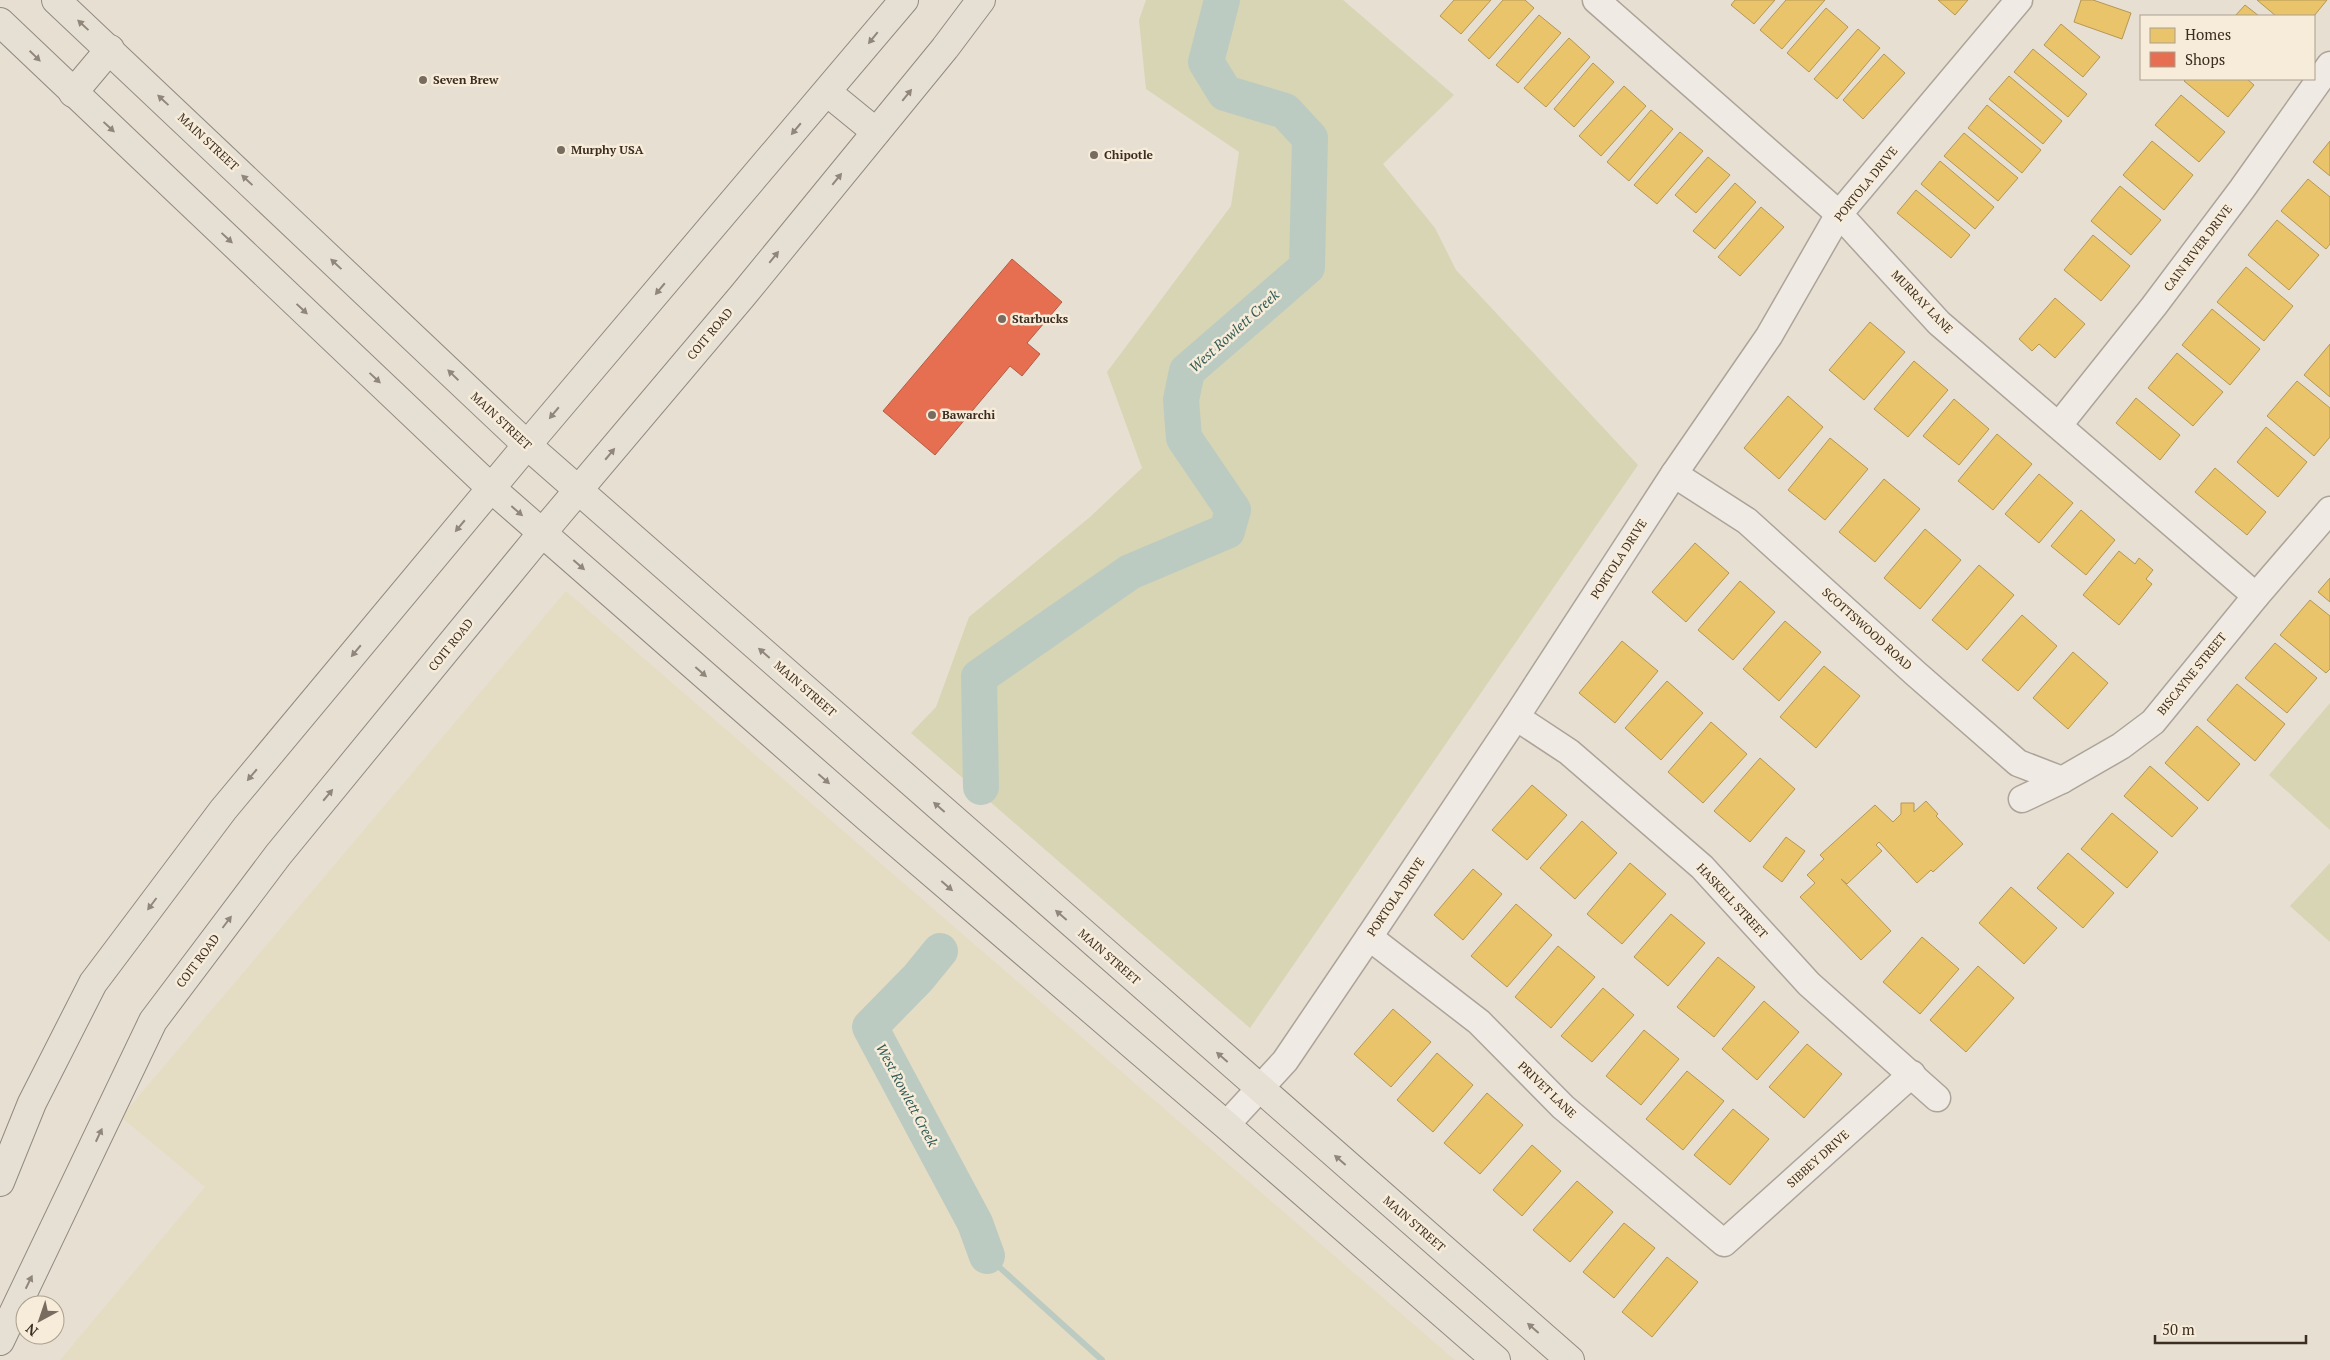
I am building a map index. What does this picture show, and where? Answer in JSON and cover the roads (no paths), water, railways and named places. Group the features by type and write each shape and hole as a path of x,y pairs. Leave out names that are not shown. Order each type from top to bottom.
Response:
{"main road":[{"name":"MAIN STREET","path":"56,0 527,445 1570,1360"},
{"path":"0,1182 32,1103 93,983 222,810 527,445 904,0"},
{"name":"COIT ROAD","path":"0,1341 153,1021 278,855 542,533 579,491 876,132 981,0"},
{"path":"0,22 492,489 860,812 1226,1125 1496,1360"},
{"path":"73,93 110,50"},
{"path":"827,92 876,132"}],"street":[{"name":"MURRAY LANE","path":"1596,0 1839,214 1939,323 2256,596"},
{"name":"PORTOLA DRIVE","path":"1226,1125 1285,1061 1369,937 1516,717 1674,474 1770,336 1839,214 2019,0"},
{"name":"CAIN RIVER DRIVE","path":"2059,425 2154,306 2242,189 2330,65"},
{"name":"SCOTTSWOOD ROAD","path":"1674,474 1747,521 2018,763 2062,780"},
{"name":"BISCAYNE STREET","path":"2022,798 2062,780 2121,746 2153,722 2256,596 2330,510"},
{"name":"HASKELL STREET","path":"1516,717 1569,752 1702,867 1809,984 1937,1098"},
{"name":"PRIVET LANE","path":"1369,937 1479,1022 1563,1107 1724,1244"},
{"name":"SIBBEY DRIVE","path":"1724,1244 1912,1074"}],"waterway":[{"name":"West Rowlett Creek","path":"981,787 979,677 1130,572 1227,531 1233,510 1184,438 1181,400 1187,371 1307,267 1310,138 1285,111 1225,93 1206,62 1222,0"},
{"name":"West Rowlett Creek","path":"940,951 918,978 870,1027 975,1223 987,1256"},
{"path":"987,1256 1102,1360"}],"place":[{"name":"Seven Brew","path":"423,80"},
{"name":"Murphy USA","path":"561,150"},
{"name":"Chipotle","path":"1094,155"},
{"name":"Starbucks","path":"1002,319"},
{"name":"Bawarchi","path":"932,415"}]}
